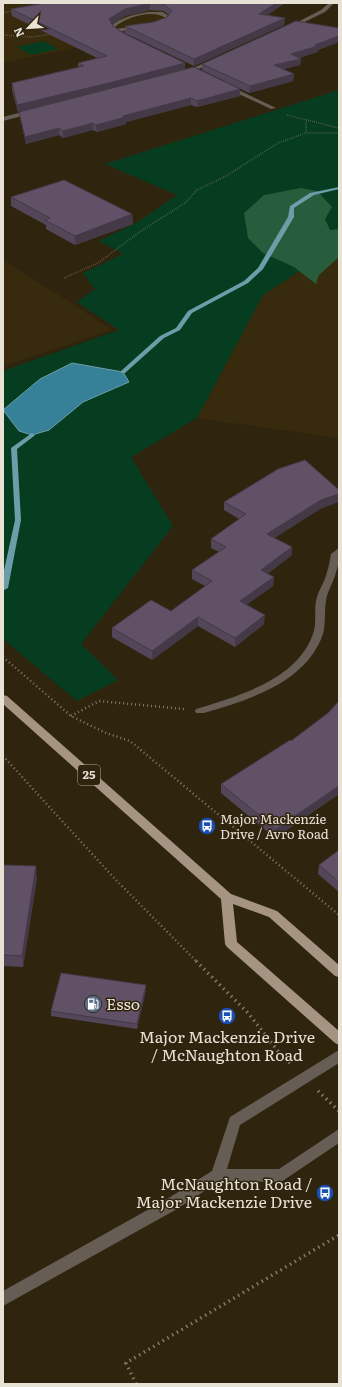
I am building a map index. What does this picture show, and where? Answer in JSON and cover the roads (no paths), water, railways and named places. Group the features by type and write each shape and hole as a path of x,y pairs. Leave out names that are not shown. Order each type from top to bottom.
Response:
{"main road":[{"name":"25","path":"3,698 227,897 273,914 339,972"},
{"path":"227,897 230,944 339,1039"}],"street":[{"path":"282,30 322,11 332,3"},
{"path":"114,31 112,27 116,22 129,17 160,13 169,18 166,21 152,25"},
{"path":"114,31 146,26"},
{"path":"114,31 126,37"},
{"path":"179,75 219,59"},
{"path":"187,67 201,74"},
{"path":"222,84 273,108"},
{"path":"3,119 36,111"},
{"path":"200,711 231,702 267,688 308,656 318,634 321,599 332,571 335,554 339,551"},
{"path":"218,1175 234,1121 339,1056"},
{"path":"3,1299 172,1204 218,1175 281,1176 339,1135"}],"water":[{"path":"72,363 123,372 129,382 83,402 49,430 32,435 19,431 3,410 40,379"}],"waterway":[{"path":"123,372 162,337 178,329 190,312 246,282 260,269 291,217 292,207 312,194 339,188"},
{"path":"4,588 18,520 14,448 32,435"}],"place":[{"name":"Major Mackenzie Drive / Avro Road","path":"207,826"},
{"name":"Esso","path":"93,1004"},
{"name":"Major Mackenzie Drive / McNaughton Road","path":"227,1016"},
{"name":"McNaughton Road / Major Mackenzie Drive","path":"325,1193"}]}
